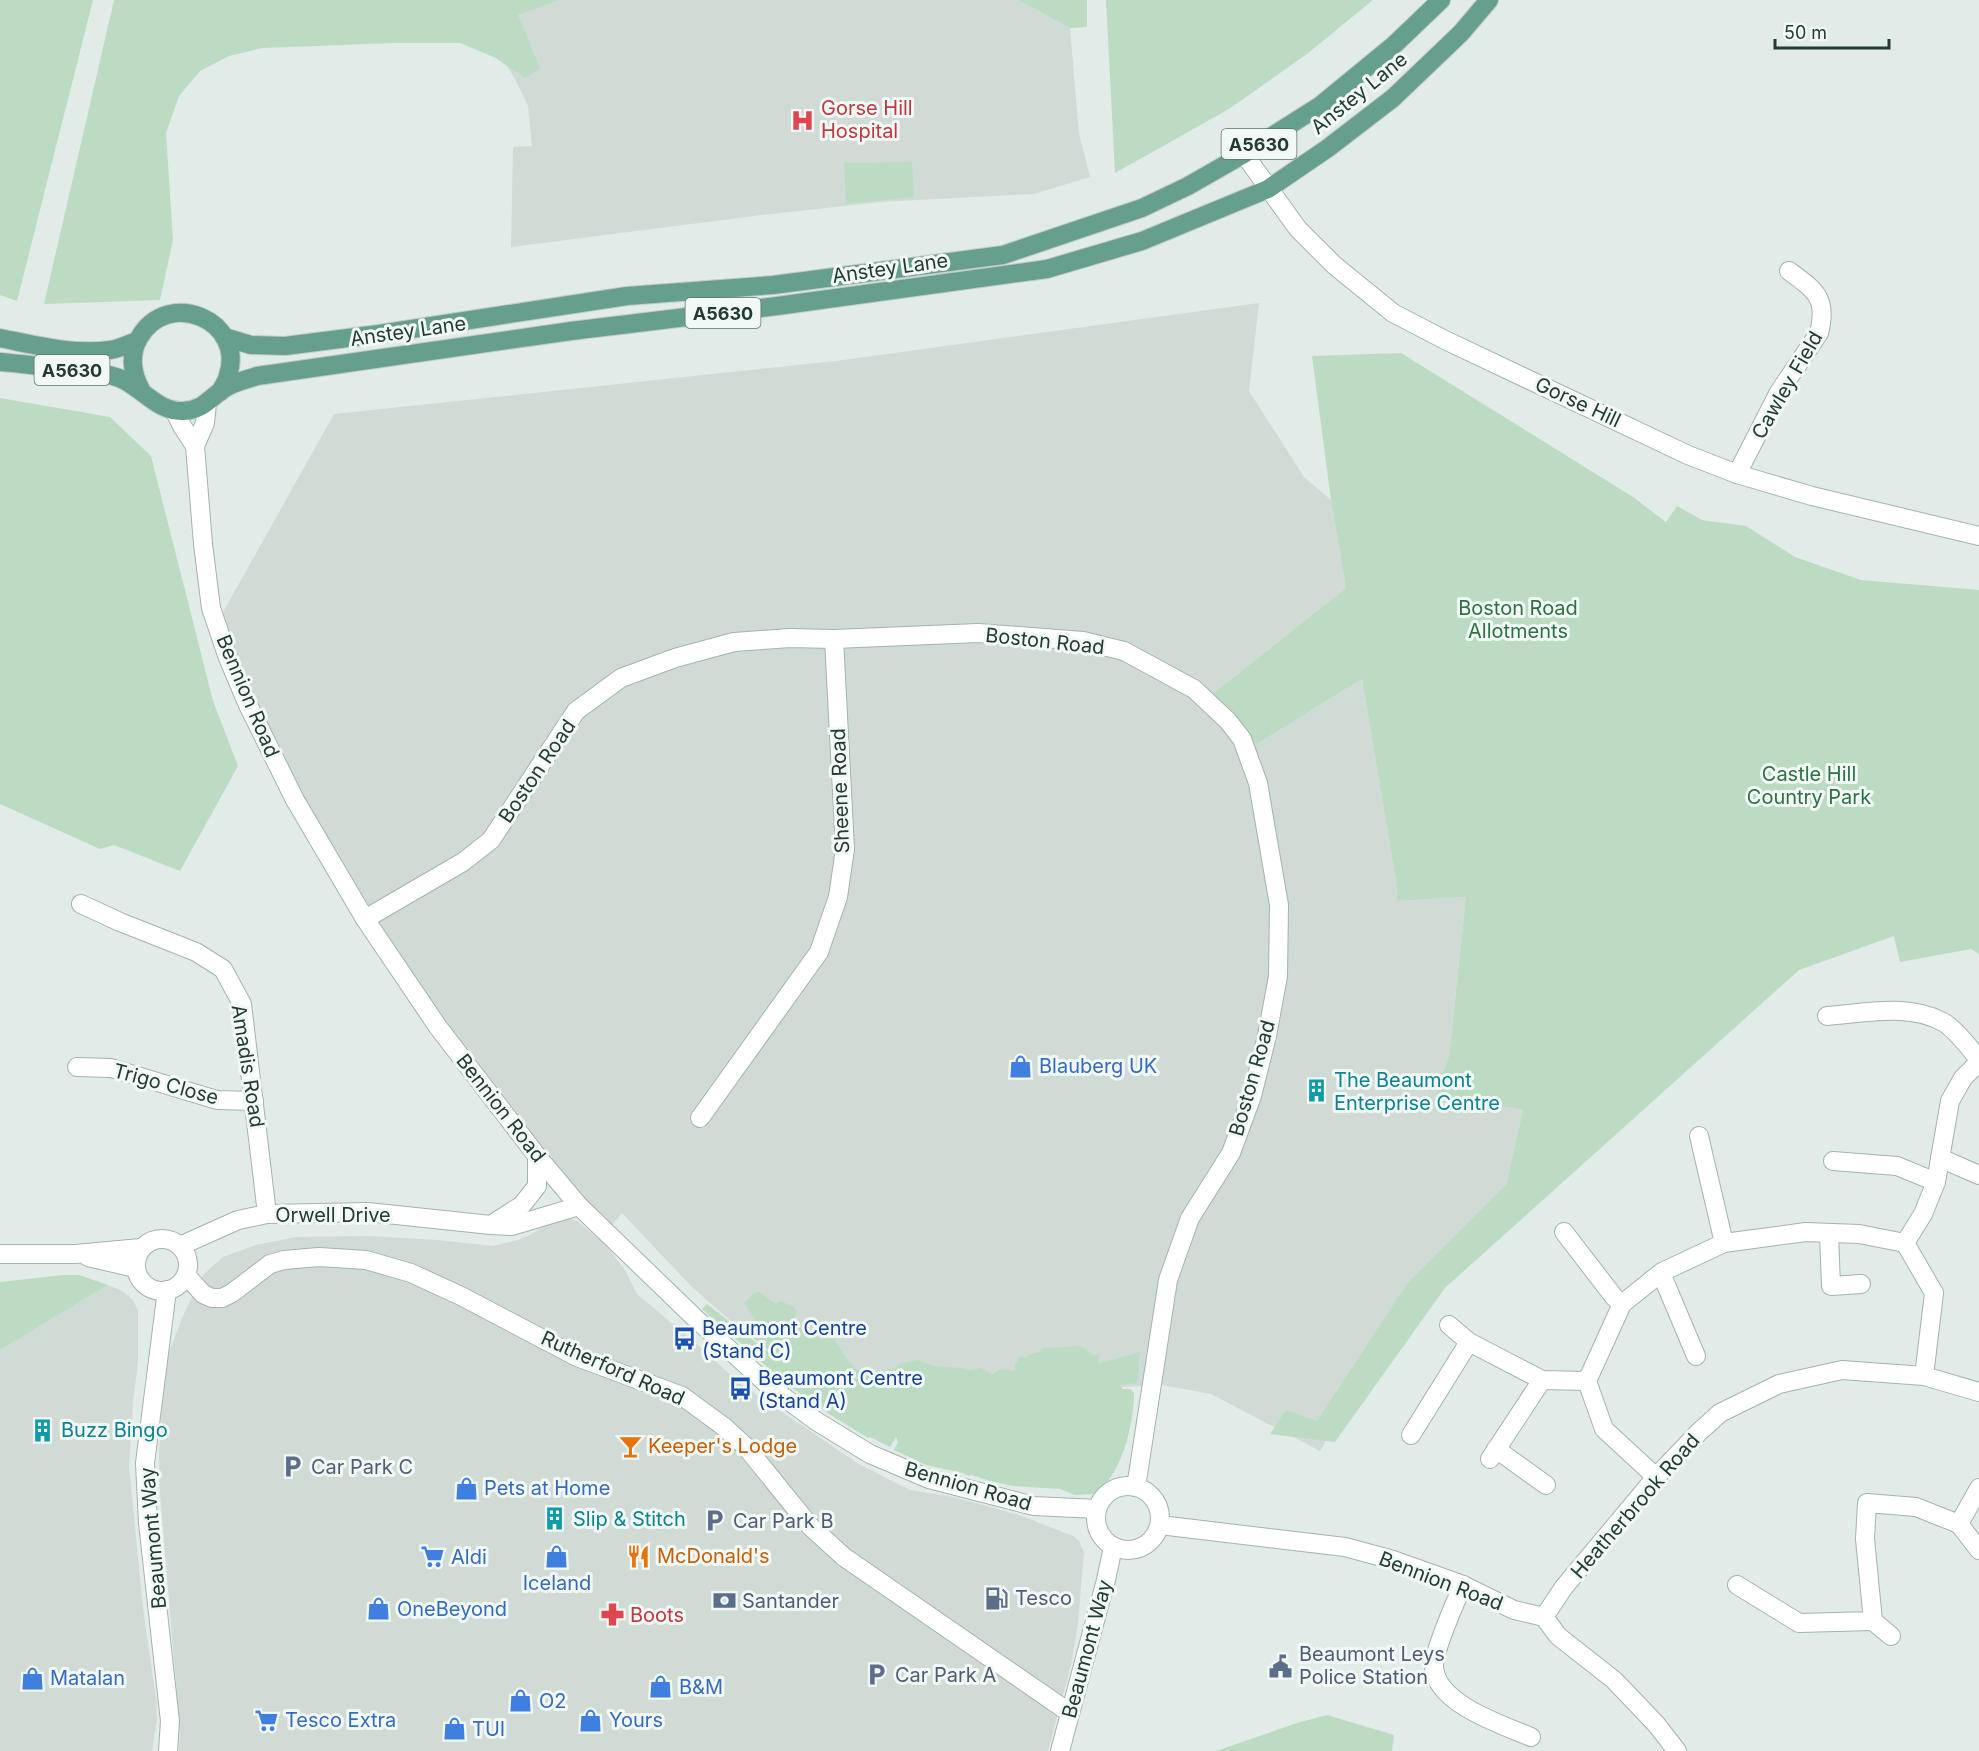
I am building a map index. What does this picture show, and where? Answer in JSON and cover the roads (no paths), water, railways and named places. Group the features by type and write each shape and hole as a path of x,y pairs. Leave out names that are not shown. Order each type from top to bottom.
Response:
{"main road":[{"name":"Anstey Lane","path":"224,337 251,345 285,346 627,297 773,285 1003,255 1142,208 1188,186 1244,154 1321,105 1394,45 1441,0"},
{"name":"Anstey Lane","path":"174,410 191,410 214,398 230,385 257,376 423,351 1047,269 1142,241 1268,189 1328,148 1393,98 1461,33 1490,0"},
{"path":"174,410 155,404 141,390 132,366 133,353 142,332 158,318 178,312 196,315 207,320 217,327 224,337 230,355 229,374 214,398"},
{"name":"A5630","path":"0,338 96,351 112,350 137,341"},
{"name":"A5630","path":"0,362 102,373 119,378 141,390"}],"street":[{"name":"Gorse Hill","path":"1244,154 1305,237 1334,265 1393,313 1688,455 1737,474 1812,496 1979,536"},
{"name":"Cawley Field","path":"1737,474 1779,392 1819,333 1822,322 1819,298 1813,289 1789,271"},
{"name":"Bennion Road","path":"214,398 195,446 203,544 211,608 228,658 248,705 295,800 365,919 438,1027 537,1156 579,1206 695,1318 770,1387 816,1421 870,1454 929,1479 1034,1506 1097,1509"},
{"name":"Bennion Road","path":"174,410 195,446"},
{"name":"Boston Road","path":"365,919 463,862 491,840 576,711 621,678 675,658 734,642 790,638 834,639 978,633 1083,641 1124,651 1194,689 1228,721 1242,738 1258,783 1279,905 1278,976 1267,1036 1252,1096 1230,1153 1190,1218 1168,1280 1136,1487"},
{"name":"Sheene Road","path":"700,1118 819,952 838,897 845,849 834,639"},
{"name":"Amadis Road","path":"81,904 196,952 223,969 242,1004 267,1214"},
{"path":"1827,1016 1894,1010 1918,1012 1945,1023 1979,1061 1963,1078 1950,1101 1936,1182 1923,1214 1905,1244"},
{"name":"Trigo Close","path":"77,1067 111,1068 217,1100 254,1101"},
{"path":"1699,1136 1724,1243"},
{"path":"491,1225 522,1205 537,1186 537,1156"},
{"path":"1940,1158 1979,1175"},
{"path":"1833,1161 1897,1166 1936,1182"},
{"name":"Orwell Drive","path":"180,1246 238,1220 267,1214 368,1212 512,1226 579,1206"},
{"path":"1564,1232 1614,1297 1622,1304"},
{"path":"1656,1477 1604,1429 1587,1381 1622,1304 1661,1273 1724,1243 1806,1232 1859,1234 1905,1244 1934,1293 1924,1376"},
{"path":"1829,1233 1830,1286 1861,1284"},
{"path":"0,1254 75,1254 141,1248 154,1239 167,1239 180,1246 185,1252 188,1264 186,1275 180,1284 167,1290 155,1290 145,1285 135,1268 141,1248"},
{"path":"75,1254 135,1268"},
{"name":"Rutherford Road","path":"186,1275 203,1294 212,1298 222,1298 270,1264 284,1260 319,1257 366,1260 421,1278 461,1296 577,1357 682,1396 723,1426 746,1447 810,1526 844,1557 1070,1713"},
{"path":"1661,1273 1696,1356"},
{"name":"Beaumont Way","path":"167,1290 145,1463 148,1522 170,1721 168,1751"},
{"path":"1449,1325 1469,1342 1542,1380 1587,1381"},
{"path":"1410,1435 1469,1342"},
{"name":"Heatherbrook Road","path":"1544,1617 1564,1587 1656,1477 1720,1413 1779,1384 1842,1370 1924,1376 1979,1392"},
{"path":"1542,1380 1493,1454 1546,1485"},
{"path":"1126,1486 1136,1487 1149,1494 1158,1505 1161,1515 1160,1525 1157,1534 1142,1548 1133,1550 1113,1547 1098,1531 1097,1509 1108,1493 1126,1486"},
{"path":"1959,1524 1979,1488"},
{"path":"1874,1621 1865,1539 1867,1503 1916,1507 1959,1524 1979,1550"},
{"name":"Bennion Road","path":"1160,1525 1345,1547 1393,1560 1462,1585 1514,1610 1544,1617"},
{"name":"Beaumont Way","path":"1060,1751 1113,1547"},
{"path":"1462,1585 1437,1652 1434,1667 1437,1680 1459,1704 1474,1713 1531,1737"},
{"path":"1737,1585 1799,1623 1874,1621 1892,1636"},
{"path":"1544,1617 1558,1636 1614,1680 1656,1724 1677,1751"}],"place":[{"name":"Gorse Hill Hospital","path":"803,120"},
{"name":"Blauberg UK","path":"1021,1066"},
{"name":"The Beaumont Enterprise Centre","path":"1316,1091"},
{"name":"Beaumont Centre (Stand C)","path":"684,1339"},
{"name":"Beaumont Centre (Stand A)","path":"740,1389"},
{"name":"Buzz Bingo","path":"43,1430"},
{"name":"Keeper's Lodge","path":"630,1446"},
{"name":"Car Park C","path":"293,1467"},
{"name":"Pets at Home","path":"466,1488"},
{"name":"Slip & Stitch","path":"555,1519"},
{"name":"Car Park B","path":"715,1521"},
{"name":"Iceland","path":"557,1556"},
{"name":"McDonald's","path":"639,1556"},
{"name":"Aldi","path":"433,1557"},
{"name":"Tesco","path":"997,1598"},
{"name":"Santander","path":"724,1601"},
{"name":"OneBeyond","path":"379,1609"},
{"name":"Boots","path":"612,1615"},
{"name":"Beaumont Leys Police Station","path":"1281,1666"},
{"name":"Car Park A","path":"877,1675"},
{"name":"Matalan","path":"32,1678"},
{"name":"B&M","path":"661,1687"},
{"name":"O2","path":"521,1701"},
{"name":"Tesco Extra","path":"267,1720"},
{"name":"Yours","path":"591,1720"},
{"name":"TUI","path":"454,1729"}],"park label":[{"name":"Boston Road Allotments","path":"1518,620"},
{"name":"Castle Hill Country Park","path":"1809,786"}]}
